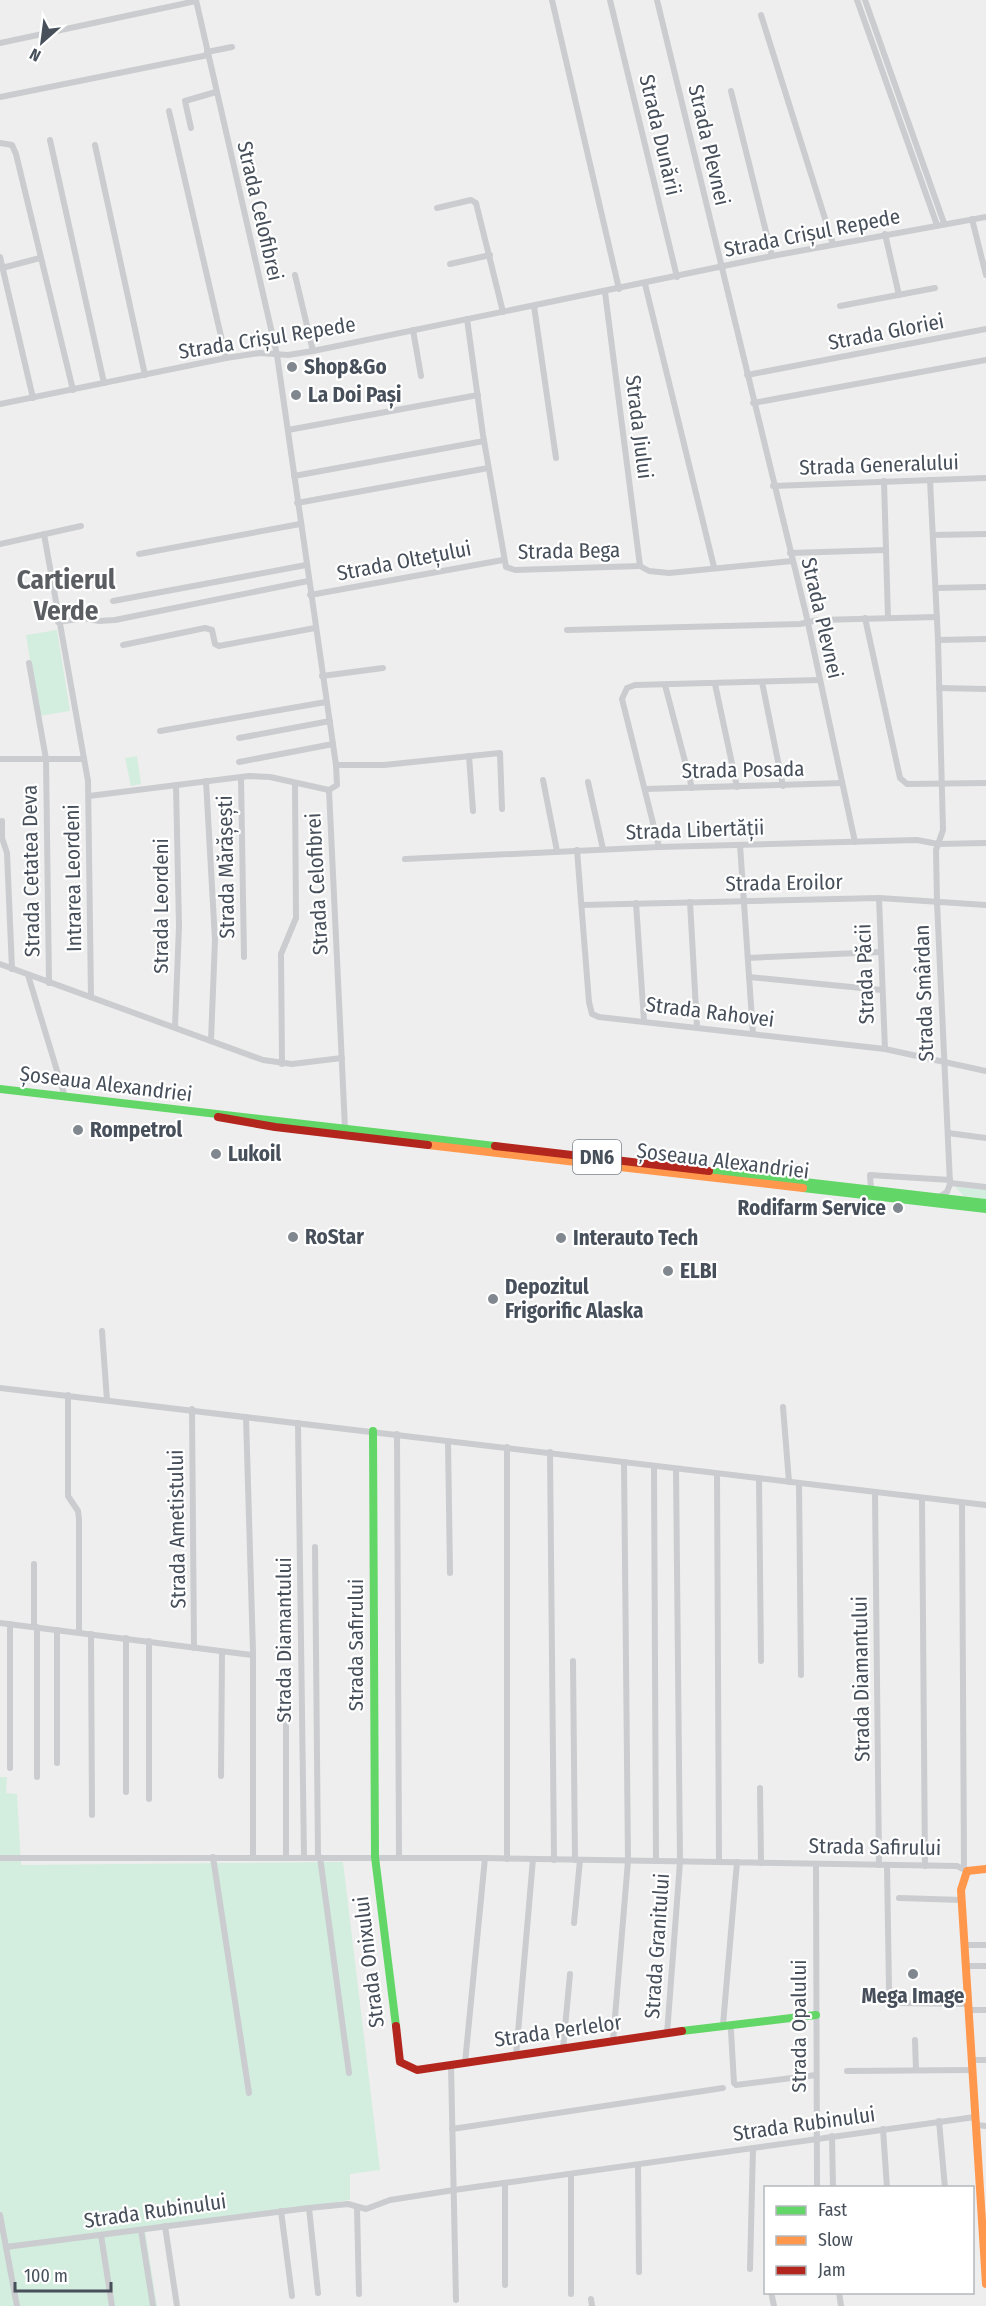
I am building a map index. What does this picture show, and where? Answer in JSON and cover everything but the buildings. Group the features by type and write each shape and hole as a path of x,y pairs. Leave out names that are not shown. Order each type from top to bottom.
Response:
{"main road":[{"name":"Șoseaua Alexandriei","path":"0,1089 984,1201"},
{"name":"Șoseaua Alexandriei","path":"207,1114 231,1121 285,1129 986,1209"},
{"name":"Strada Safirului","path":"373,1431 375,1857"},
{"name":"Strada Onixului","path":"375,1857 400,2062"},
{"name":"Strada Safirului","path":"965,1870 986,1869"},
{"path":"965,1870 962,1884 964,1945 975,2121 982,2163 986,2284"},
{"name":"Strada Perlelor","path":"400,2062 417,2070 723,2025 816,2015"}],"street":[{"path":"552,0 619,289"},
{"name":"Strada Dunării","path":"610,0 677,277"},
{"name":"Strada Plevnei","path":"657,0 773,486 808,622 855,842"},
{"path":"857,0 940,224"},
{"path":"865,0 940,224"},
{"path":"0,43 196,1"},
{"name":"Strada Celofibrei","path":"196,1 277,355 336,765 337,785 329,790 345,1128"},
{"path":"761,15 833,244"},
{"path":"0,97 232,47"},
{"path":"731,91 772,256"},
{"path":"191,128 185,101 216,92"},
{"path":"168,111 226,358"},
{"path":"50,140 104,383"},
{"path":"0,143 12,146 16,154 39,258 44,263 73,390"},
{"path":"95,145 145,375"},
{"path":"437,208 474,200 503,312"},
{"name":"Strada Crișul Repede","path":"0,404 260,352 277,355 313,351 772,256 986,217"},
{"path":"972,219 986,275"},
{"path":"885,234 899,295"},
{"path":"450,264 490,255"},
{"path":"0,257 33,398"},
{"path":"2,268 39,258"},
{"path":"296,275 313,351"},
{"path":"645,284 714,567"},
{"path":"840,306 935,288"},
{"name":"Strada Jiului","path":"605,292 640,566"},
{"path":"534,306 556,458"},
{"path":"467,319 503,560"},
{"name":"Strada Gloriei","path":"747,375 986,329"},
{"path":"413,330 421,375"},
{"path":"753,403 986,360"},
{"path":"288,430 477,395"},
{"path":"294,476 484,441"},
{"path":"297,503 488,468"},
{"name":"Strada Generalului","path":"773,486 986,478"},
{"name":"Strada Smârdan","path":"930,480 938,640 943,830 938,844 937,902 950,1183"},
{"path":"884,481 888,618"},
{"path":"139,554 300,524"},
{"path":"0,544 81,526"},
{"name":"Intrarea Leordeni","path":"44,534 89,796 92,997"},
{"path":"933,535 986,534"},
{"path":"790,553 886,550"},
{"name":"Strada Bega","path":"503,560 506,567 514,570 640,566 649,571 669,573 792,561"},
{"name":"Strada Oltețului","path":"310,595 503,560"},
{"path":"114,601 306,565"},
{"path":"58,622 84,618 99,621 115,620 308,581"},
{"path":"936,588 986,587"},
{"path":"567,630 937,617"},
{"path":"866,618 900,778 908,784 986,783"},
{"path":"123,645 208,628 213,632 215,644 219,646 315,628"},
{"path":"938,640 986,639"},
{"name":"Strada Cetatea Deva","path":"29,663 45,759 49,983"},
{"path":"322,676 383,668"},
{"path":"660,847 622,695 632,686 820,680"},
{"path":"762,682 783,786"},
{"path":"715,684 737,787"},
{"path":"665,685 692,788"},
{"path":"939,688 986,689"},
{"path":"160,731 326,702"},
{"path":"240,738 330,721"},
{"path":"239,762 333,744"},
{"path":"336,765 384,765 500,753 502,809"},
{"path":"469,756 473,811"},
{"path":"0,759 84,759"},
{"name":"Strada Mărășești","path":"89,796 262,776 329,790"},
{"name":"Strada Mărășești","path":"241,777 244,957"},
{"path":"543,780 557,851"},
{"path":"206,781 215,940 211,1040"},
{"path":"588,782 603,849"},
{"path":"282,1064 281,954 296,918 295,783"},
{"name":"Strada Posada","path":"645,789 842,783"},
{"name":"Strada Leordeni","path":"175,1027 179,926 176,785"},
{"path":"2,821 2,838 7,853 12,969"},
{"name":"Strada Libertății","path":"405,859 660,847 917,840 938,844 986,843"},
{"path":"740,845 753,1034"},
{"name":"Strada Rahovei","path":"577,850 589,1002 592,1014 599,1017 885,1049 986,1071"},
{"name":"Strada Eroilor","path":"582,905 879,897 986,904"},
{"name":"Strada Păcii","path":"879,897 885,1049"},
{"path":"690,902 697,1027"},
{"path":"636,903 644,1021"},
{"path":"748,958 881,952"},
{"path":"0,964 263,1060 282,1064 342,1058"},
{"path":"28,975 65,1097"},
{"path":"749,977 882,990"},
{"path":"948,1133 986,1138"},
{"path":"871,1189 870,1175 986,1187"},
{"path":"939,1197 947,1192 950,1183"},
{"path":"102,1331 107,1400"},
{"path":"0,1388 986,1505"},
{"path":"68,1395 68,1496 78,1511 79,1519 79,1632"},
{"path":"783,1407 789,1482"},
{"name":"Strada Ametistului","path":"192,1409 194,1648"},
{"path":"246,1417 254,1857"},
{"name":"Strada Diamantului","path":"298,1423 304,1857"},
{"path":"397,1434 399,1858"},
{"path":"448,1441 450,1573"},
{"path":"507,1447 507,1858"},
{"path":"550,1452 554,1860"},
{"path":"613,2041 628,1861 624,1462"},
{"path":"654,1466 656,1861"},
{"path":"676,1469 680,1862"},
{"path":"717,1474 719,1862"},
{"path":"759,1478 761,1661"},
{"path":"799,1483 801,1675"},
{"name":"Strada Diamantului","path":"875,1492 879,1865"},
{"path":"922,1498 926,1731 925,1866"},
{"path":"962,1503 965,1870"},
{"path":"315,1547 319,1857 349,2073"},
{"path":"34,1564 37,1777"},
{"path":"0,1623 252,1654"},
{"path":"9,1624 10,1768"},
{"path":"57,1630 57,1763"},
{"path":"91,1634 92,1815"},
{"path":"126,1638 126,1792"},
{"path":"149,1641 149,1799"},
{"path":"221,1776 222,1652"},
{"path":"573,1661 578,1860 574,1923"},
{"path":"286,1713 286,1857"},
{"path":"760,1788 761,1863"},
{"path":"213,1857 249,2093"},
{"name":"Strada Safirului","path":"0,1858 507,1858 887,1865 965,1870"},
{"path":"465,2063 485,1858"},
{"path":"516,2056 533,1859"},
{"name":"Strada Granitului","path":"667,2034 680,1862"},
{"path":"723,2025 737,1863"},
{"name":"Strada Opalului","path":"816,1864 817,2186"},
{"path":"887,1865 889,1989"},
{"path":"899,1898 962,1900"},
{"path":"964,1945 986,1945"},
{"path":"966,1966 986,1966"},
{"path":"563,2049 570,1974"},
{"path":"898,2003 986,2010"},
{"path":"731,2031 736,2085 816,2075"},
{"path":"915,2040 916,2070"},
{"path":"972,2060 986,2060"},
{"path":"451,2065 456,2300"},
{"path":"847,2071 972,2070"},
{"path":"452,2129 723,2088"},
{"path":"939,2121 945,2186"},
{"name":"Strada Rubinului","path":"6,2247 309,2208 348,2204 366,2209 390,2200 454,2190 939,2121 975,2121 986,2126"},
{"path":"883,2128 887,2186"},
{"path":"832,2136 833,2186"},
{"path":"750,2269 753,2148"},
{"path":"638,2165 639,2272"},
{"path":"571,2175 571,2294"},
{"path":"505,2183 506,2285"},
{"path":"309,2208 318,2293"},
{"path":"357,2208 359,2294"},
{"path":"281,2211 292,2296"},
{"path":"0,2218 17,2306"},
{"path":"165,2226 177,2306"},
{"path":"141,2229 153,2306"},
{"path":"101,2235 112,2306"}],"green space":[{"path":"57,630 70,711 39,716 26,635"},
{"path":"137,756 141,784 131,786 125,758"},
{"path":"955,1187 986,1190 986,1199 964,1196"},
{"path":"0,1777 7,1777 6,1793 17,1794 21,1865 343,1862 380,2170 350,2174 350,2200 145,2230 157,2306 0,2306"}],"traffic: fast":[{"path":"0,1089 495,1146"},
{"path":"709,1171 986,1203"},
{"path":"803,1188 986,1209"},
{"path":"373,1431 375,1857 396,2026"},
{"path":"682,2031 816,2015"}],"traffic: slow":[{"path":"428,1145 803,1188"},
{"path":"986,1869 967,1871 961,1890 986,2284"}],"traffic: jam":[{"path":"218,1117 275,1127 428,1145"},
{"path":"495,1146 709,1171"},
{"path":"396,2026 400,2062 417,2070 682,2031"}],"place":[{"name":"Shop&Go","path":"292,367"},
{"name":"La Doi Pași","path":"296,395"},
{"name":"Rompetrol","path":"78,1130"},
{"name":"Lukoil","path":"216,1154"},
{"name":"Rodifarm Service","path":"898,1208"},
{"name":"RoStar","path":"293,1237"},
{"name":"Interauto Tech","path":"561,1238"},
{"name":"ELBI","path":"668,1271"},
{"name":"Depozitul Frigorific Alaska","path":"493,1299"},
{"name":"Mega Image","path":"913,1974"}],"district":[{"name":"Cartierul Verde","path":"66,596"}]}
